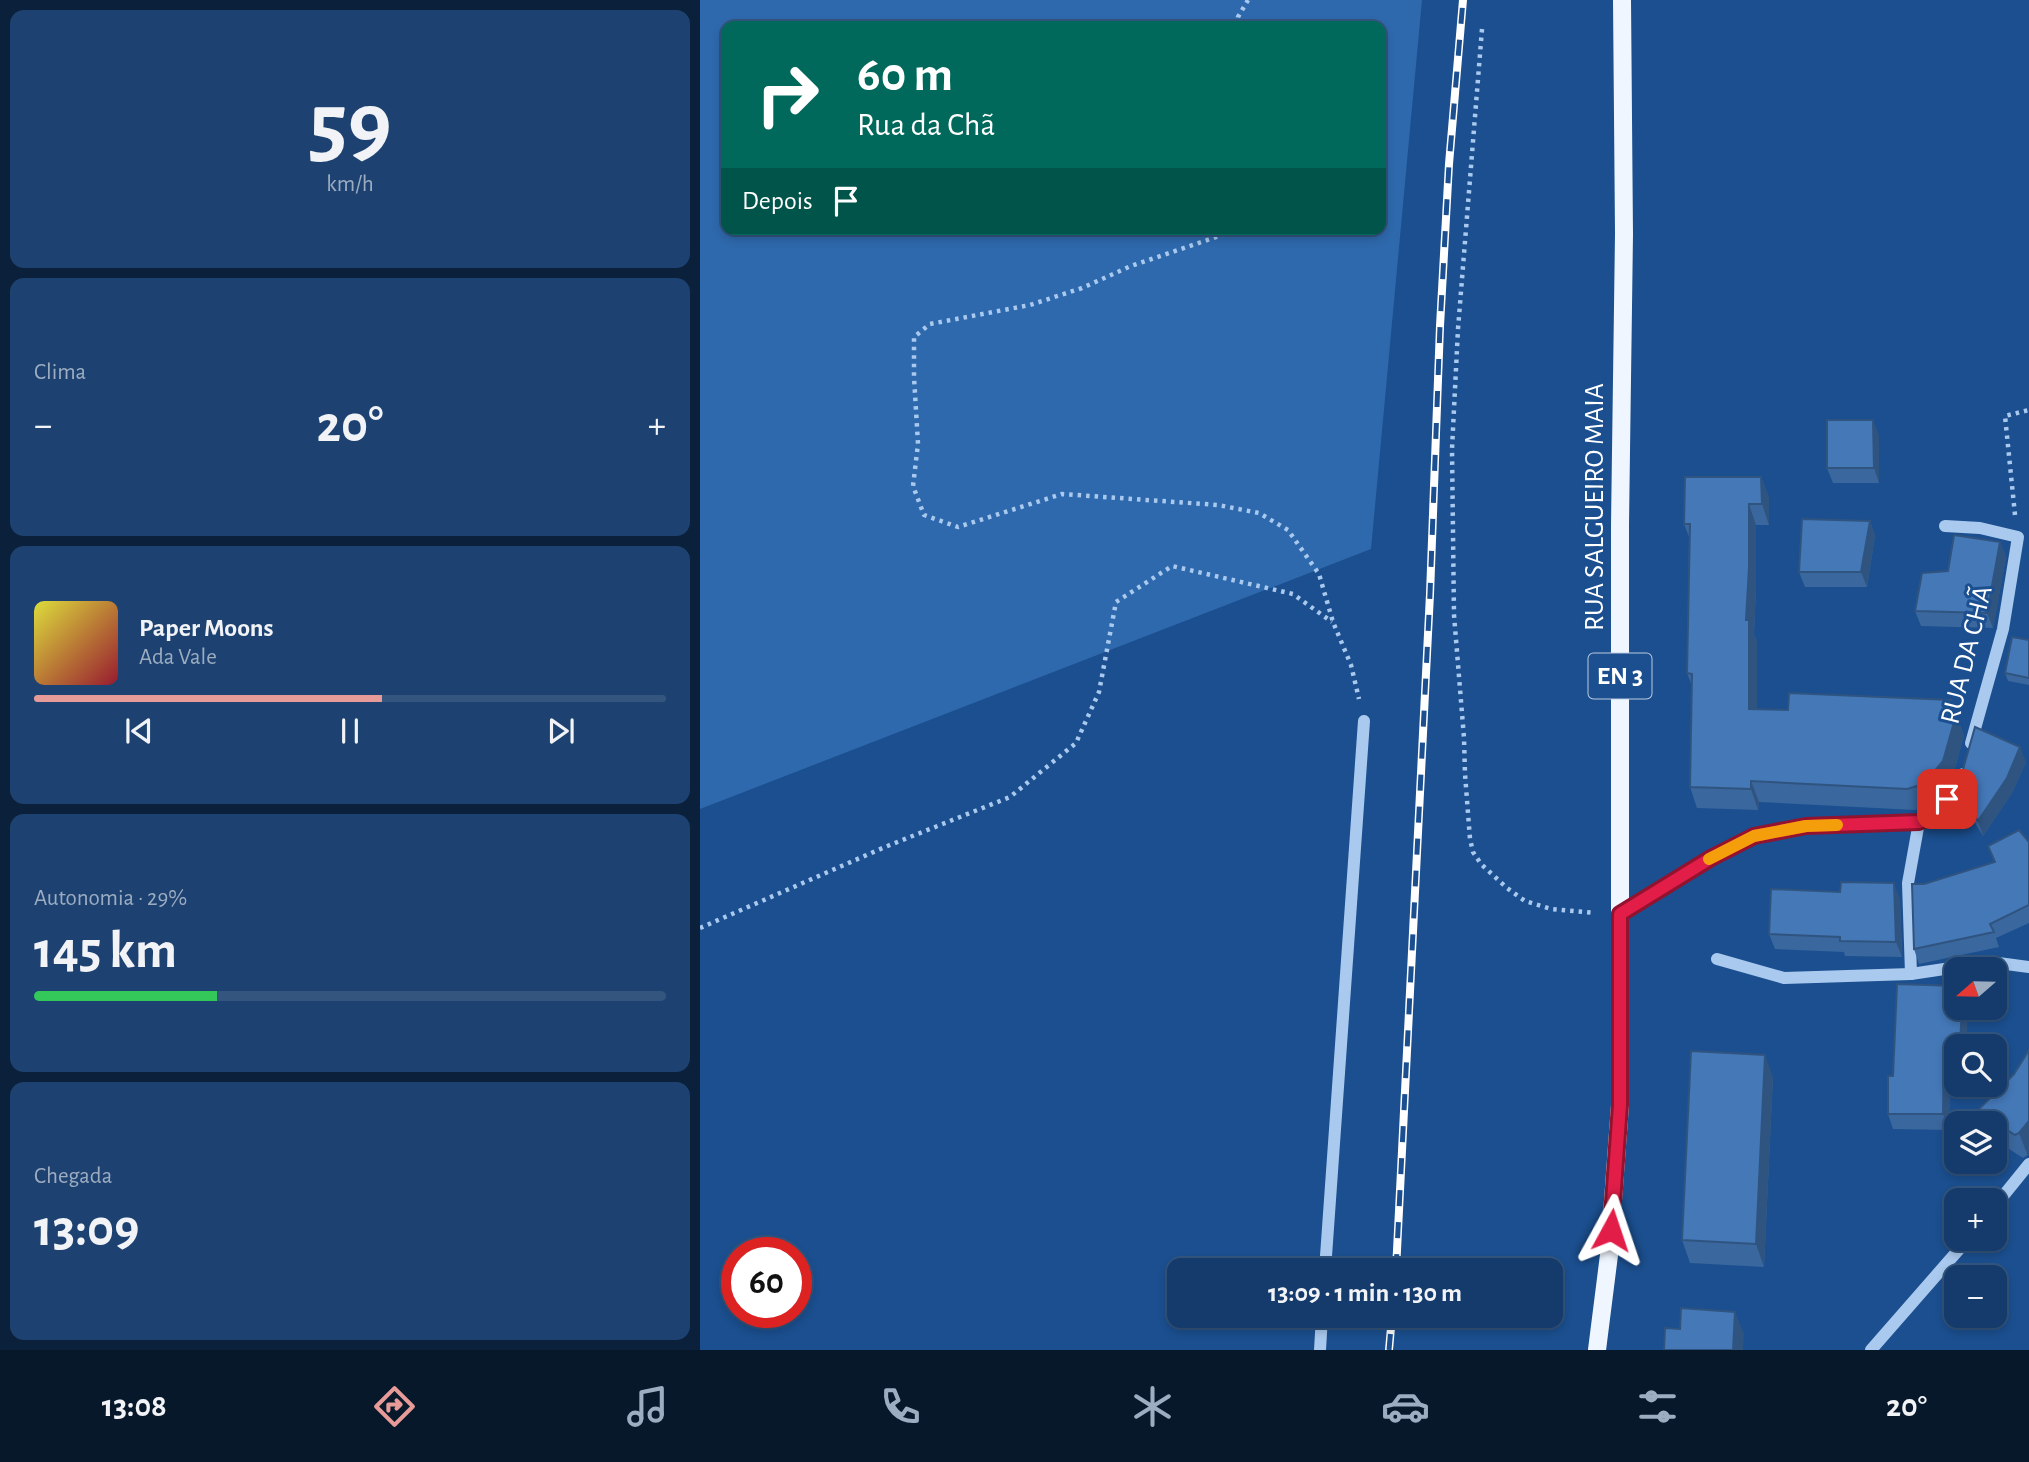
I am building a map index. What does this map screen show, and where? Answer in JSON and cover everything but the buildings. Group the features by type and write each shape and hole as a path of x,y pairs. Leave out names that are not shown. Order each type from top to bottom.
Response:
{"main road":[{"name":"RUA SALGUEIRO MAIA","path":"1597,1350 1609,1255 1620,1105 1620,525 1624,234 1622,0"}],"street":[{"path":"1945,526 1980,528 2018,537"},
{"name":"RUA DA CHÃ","path":"1919,822 1935,813 1959,786 2003,629 2018,537"},
{"path":"1326,1258 1364,721"},
{"path":"1620,914 1711,858 1754,836 1806,826 1919,822 1908,883 1911,974"},
{"path":"1717,959 1784,978 1911,974 1991,961 2029,968"},
{"path":"2007,1191 2029,1164"},
{"path":"1871,1350 1958,1251"},
{"path":"1320,1350 1321,1328"}],"path":[{"path":"1238,21 1248,0"},
{"path":"1482,29 1458,329 1452,449 1454,615 1470,839 1481,864 1525,901 1550,909 1620,914"},
{"path":"1222,235 1131,266 1082,288 1030,304 930,324 914,337 918,444 914,486 924,515 958,527 1062,494 1219,505 1259,513 1288,530 1319,574 1333,622 1351,665 1364,721"},
{"path":"2018,537 2005,416 2029,410"},
{"path":"700,928 885,847 1010,797 1076,743 1100,692 1116,602 1172,566 1293,594 1333,622"}],"shaded area":[{"path":"700,0 1422,0 1371,549 700,809"}],"railway":[{"path":"1397,1258 1430,594 1440,326 1449,164 1463,0"},
{"path":"1389,1350 1391,1328"}],"slow traffic":[{"path":"1709,859 1754,836 1806,826 1837,825"}],"route":[{"path":"1611,1230 1620,1105 1620,914 1711,858 1754,836 1806,826 1919,822 1935,813 1947,799"}]}
